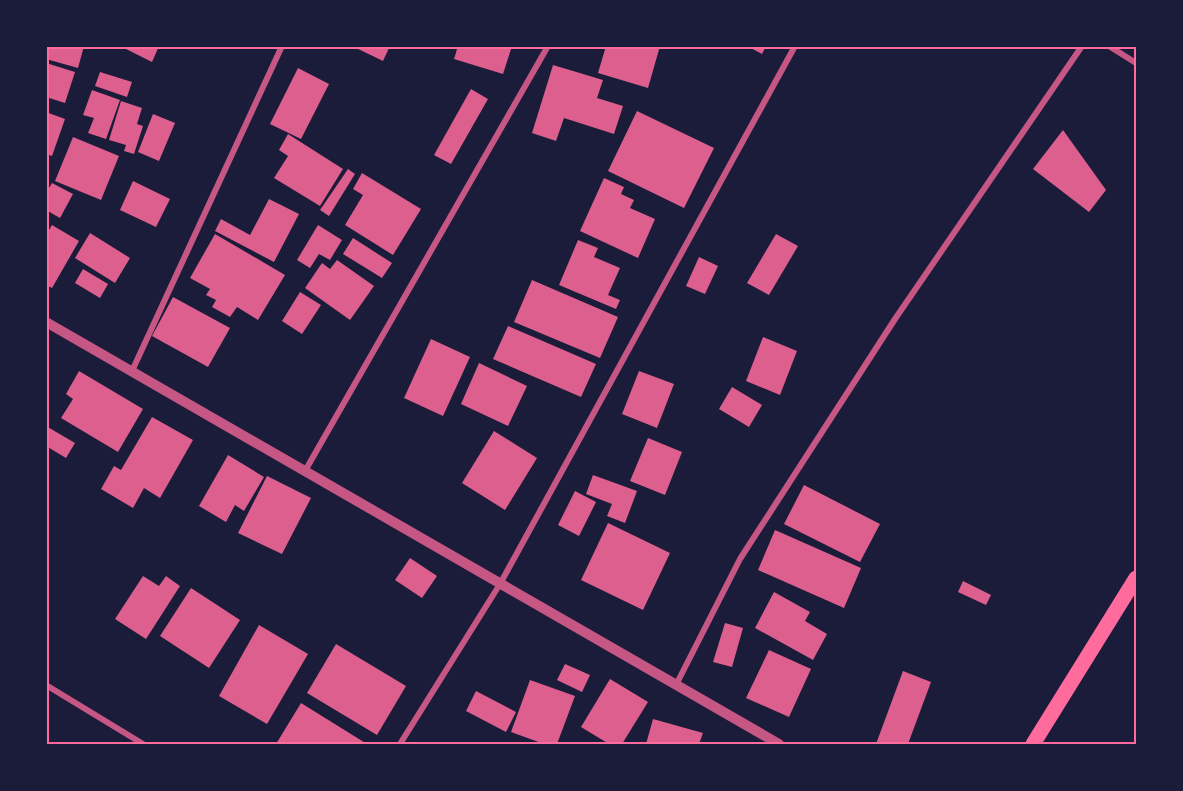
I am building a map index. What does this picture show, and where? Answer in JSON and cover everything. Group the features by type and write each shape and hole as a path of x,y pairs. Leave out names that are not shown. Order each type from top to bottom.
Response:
{"main road":[{"path":"1032,744 1137,578"}],"street":[{"path":"132,371 282,46"},
{"path":"306,471 548,46"},
{"path":"400,744 500,584 795,46"},
{"path":"676,685 740,559 895,319 1082,46"},
{"path":"1109,46 1137,63"},
{"path":"46,322 779,744"},
{"path":"46,685 141,744"}],"building":[{"path":"46,46 84,46 78,68 46,59"},
{"path":"120,46 159,46 152,62"},
{"path":"352,46 385,46 389,48 383,61"},
{"path":"458,46 512,46 503,74 454,59"},
{"path":"606,46 660,46 648,88 598,73"},
{"path":"747,46 766,46 762,54"},
{"path":"46,63 75,72 65,103 46,97"},
{"path":"553,65 603,80 597,98 623,106 614,134 564,118 556,141 532,133"},
{"path":"298,68 329,84 301,139 270,124"},
{"path":"100,72 132,82 127,97 95,86"},
{"path":"471,89 488,99 451,164 434,155"},
{"path":"92,90 120,100 106,139 88,133 94,118 83,115"},
{"path":"121,101 142,108 137,124 143,126 134,154 124,151 126,145 109,140"},
{"path":"637,111 714,148 684,208 608,171"},
{"path":"46,112 65,119 52,156 46,154"},
{"path":"153,114 175,123 159,161 138,152"},
{"path":"1063,130 1106,190 1089,212 1033,169"},
{"path":"288,134 343,169 320,206 274,178 288,156 279,150"},
{"path":"73,137 119,156 101,200 55,181"},
{"path":"348,169 355,174 329,216 320,210"},
{"path":"362,173 421,209 393,255 345,225 363,195 353,189"},
{"path":"604,178 624,187 621,194 634,200 630,208 655,219 638,258 580,231"},
{"path":"133,181 170,199 156,227 120,210"},
{"path":"52,183 73,194 60,218 46,210 46,193"},
{"path":"269,199 299,214 274,262 215,231 221,219 250,235"},
{"path":"52,225 79,241 52,288 46,285 46,235"},
{"path":"318,225 342,240 330,260 319,254 310,268 297,260"},
{"path":"90,233 130,258 115,283 75,258"},
{"path":"215,234 285,275 258,320 237,307 230,317 212,307 216,300 206,295 210,289 190,278"},
{"path":"776,234 798,246 769,295 747,283"},
{"path":"353,238 392,263 382,278 343,254"},
{"path":"578,240 598,248 594,257 620,268 608,295 620,300 616,309 559,285"},
{"path":"699,257 718,266 705,294 686,286"},
{"path":"337,260 374,286 350,320 305,288 322,263 330,269"},
{"path":"83,269 108,284 100,298 75,283"},
{"path":"532,280 618,317 600,358 514,322"},
{"path":"300,292 321,305 302,334 282,321"},
{"path":"173,297 230,328 208,367 152,336"},
{"path":"508,326 596,364 581,397 493,359"},
{"path":"763,337 797,351 780,395 746,381"},
{"path":"431,339 470,357 443,416 404,398"},
{"path":"479,363 527,386 508,426 461,404"},
{"path":"79,371 143,409 118,452 61,418 73,399 66,394"},
{"path":"639,371 674,384 657,428 622,414"},
{"path":"732,387 762,405 749,427 719,409"},
{"path":"152,417 193,440 160,498 144,488 133,508 101,489 114,466 121,470"},
{"path":"46,426 75,443 66,458 46,446"},
{"path":"494,431 537,458 505,510 462,483"},
{"path":"648,438 682,452 665,495 630,481"},
{"path":"228,455 264,477 244,511 235,505 226,522 199,506"},
{"path":"593,475 637,491 625,523 607,516 612,504 586,494"},
{"path":"267,476 311,498 282,554 238,533"},
{"path":"804,485 880,524 860,562 784,524"},
{"path":"575,491 596,502 579,536 558,525"},
{"path":"608,523 670,553 643,610 581,580"},
{"path":"775,530 861,568 844,608 758,570"},
{"path":"410,558 437,576 422,598 395,580"},
{"path":"143,576 159,586 166,576 180,586 146,639 115,619"},
{"path":"963,581 991,595 986,605 958,592"},
{"path":"191,588 240,620 209,668 160,636"},
{"path":"774,592 810,612 805,621 827,634 813,660 755,628"},
{"path":"725,623 743,628 732,667 713,662"},
{"path":"259,625 308,654 267,724 219,696"},
{"path":"336,644 406,686 377,735 307,693"},
{"path":"769,650 811,669 789,717 746,698"},
{"path":"565,664 590,675 582,692 557,680"},
{"path":"903,671 931,682 908,744 876,744"},
{"path":"610,679 648,702 622,744 609,744 581,727"},
{"path":"530,680 575,696 557,744 544,744 511,732"},
{"path":"476,691 516,712 506,732 466,711"},
{"path":"301,703 367,744 276,744"},
{"path":"653,719 703,733 699,744 646,744"}]}
